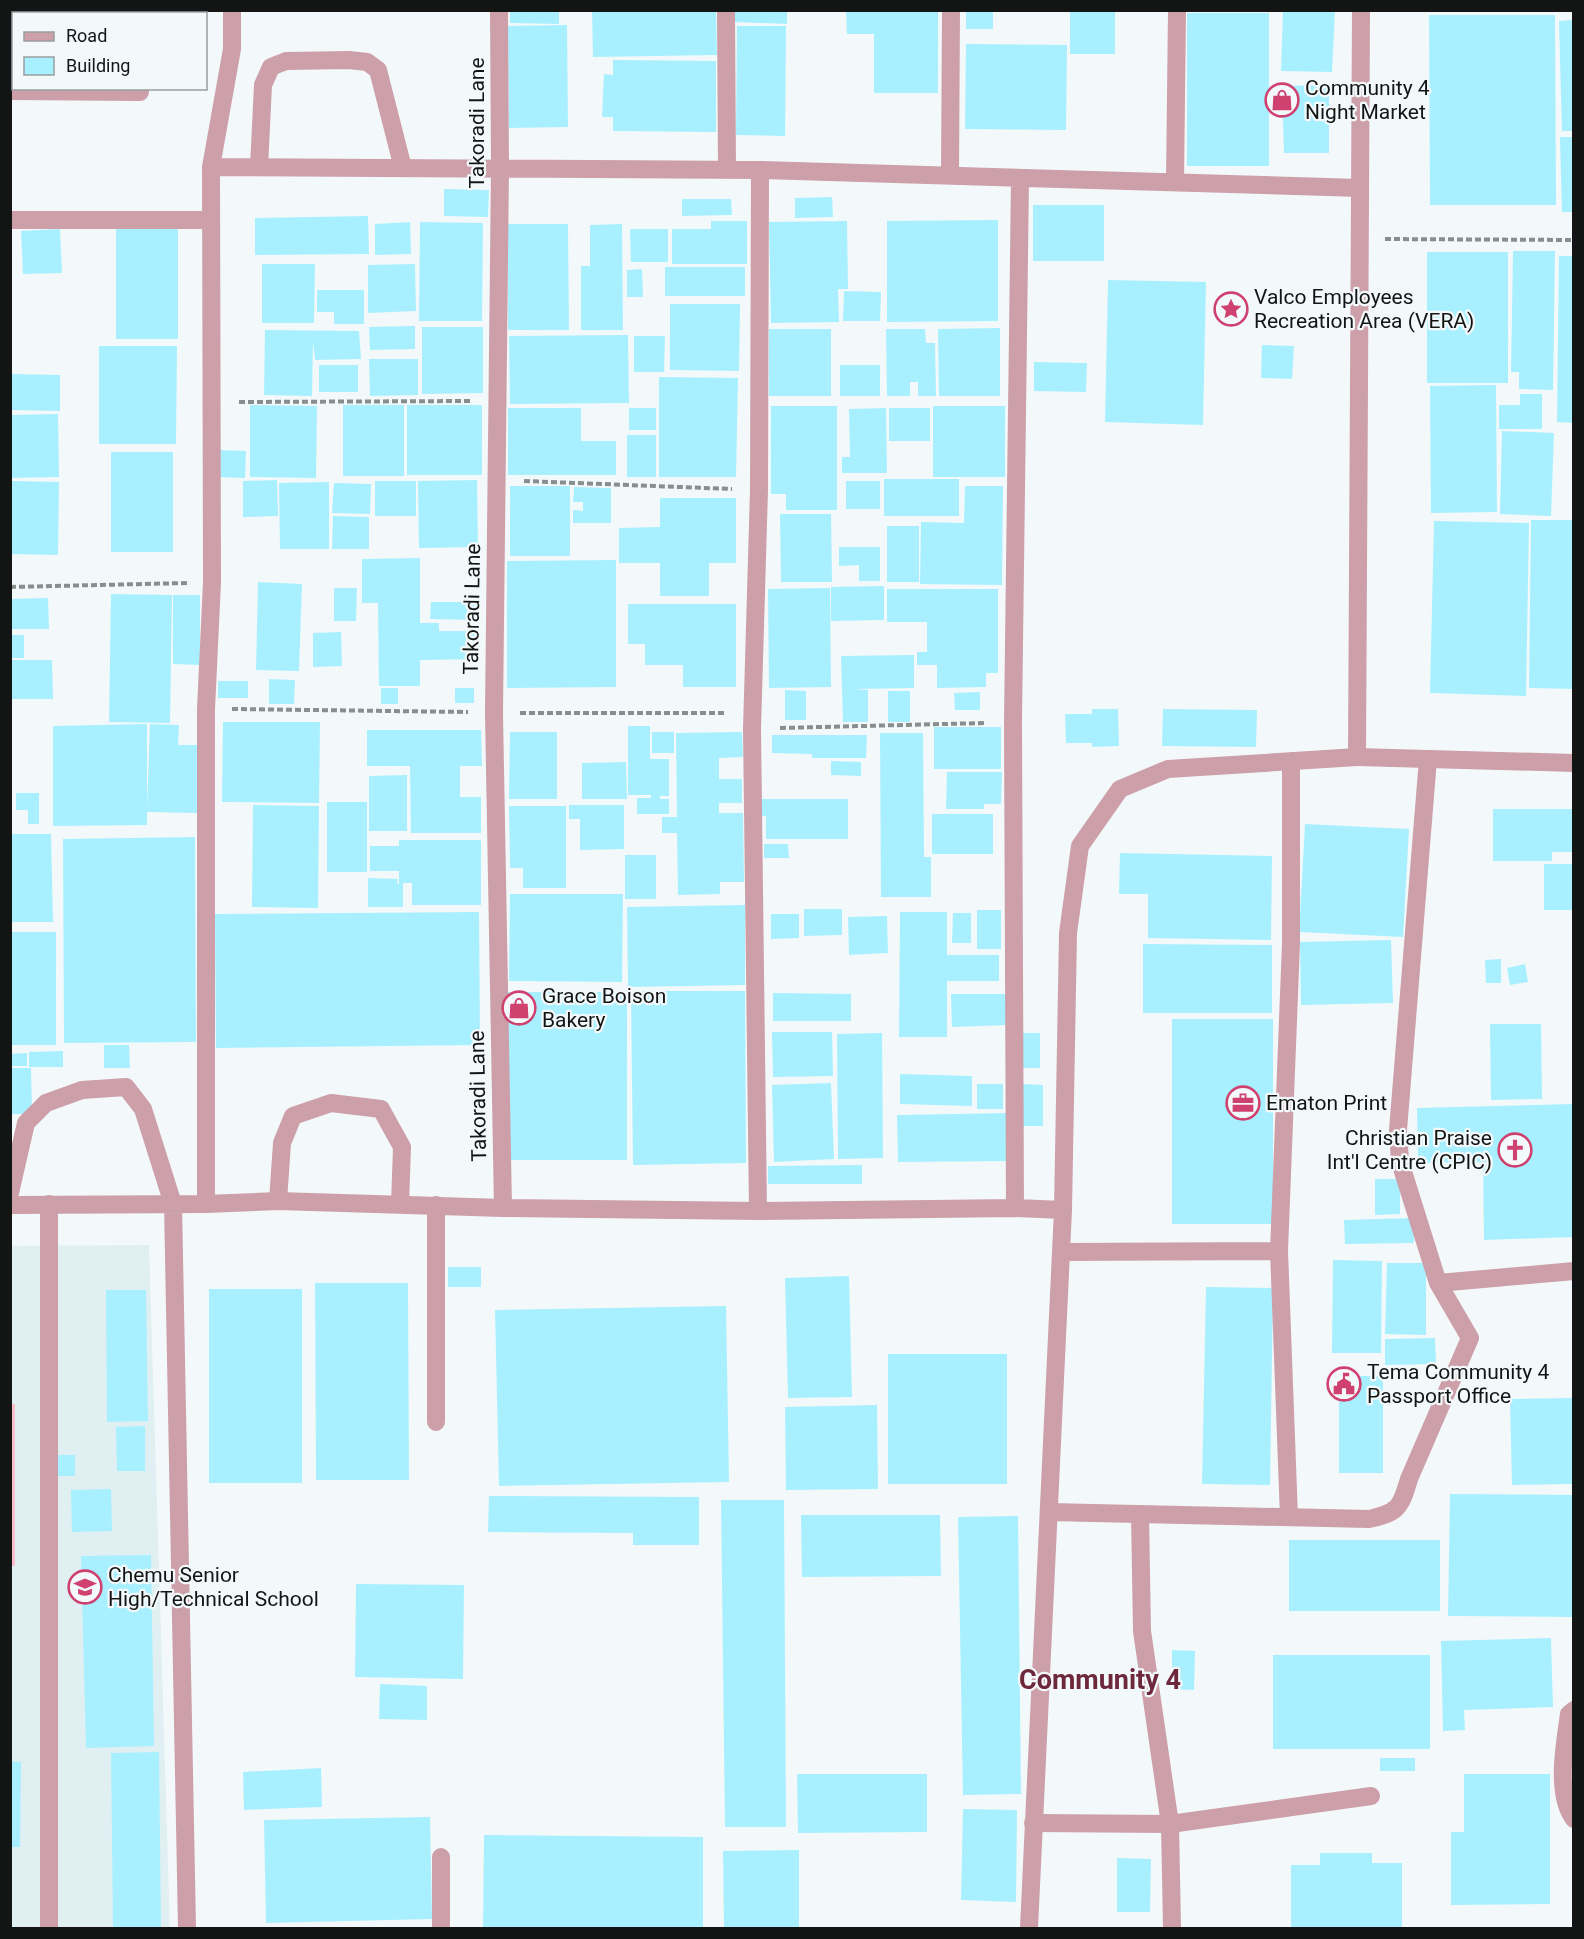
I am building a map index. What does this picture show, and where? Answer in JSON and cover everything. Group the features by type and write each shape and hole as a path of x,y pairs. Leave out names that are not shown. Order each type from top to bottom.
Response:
{"street":[{"path":"206,1204 206,709 212,582 211,168 231,61 232,10"},
{"name":"Takoradi Lane","path":"499,10 500,169 494,713 502,1208"},
{"path":"726,10 727,170"},
{"path":"950,175 951,10"},
{"path":"1175,182 1177,10"},
{"path":"1357,757 1361,10"},
{"path":"259,168 263,85 271,67 286,61 349,60 366,62 378,70 403,168"},
{"path":"10,91 140,92"},
{"path":"211,168 760,170 1360,188"},
{"path":"758,1211 752,729 759,490 760,170"},
{"path":"1015,1208 1013,722 1020,177"},
{"path":"10,220 210,220"},
{"path":"1029,1929 1063,1210 1068,933 1080,846 1120,789 1168,769 1357,757 1574,764"},
{"path":"1048,1512 1369,1519 1389,1515 1403,1500 1409,1479 1470,1338 1438,1283 1400,1162 1398,1130 1428,759"},
{"path":"1289,1517 1280,1251 1291,943 1291,761"},
{"path":"10,1193 26,1123 46,1103 82,1090 126,1087 143,1109 173,1204 187,1929"},
{"path":"278,1201 282,1143 293,1116 331,1103 381,1109 402,1147 400,1204"},
{"path":"10,1205 206,1204 278,1201 502,1208 758,1211 1015,1208 1063,1210"},
{"path":"49,1204 49,1929"},
{"path":"436,1205 436,1422"},
{"path":"1061,1252 1280,1251"},
{"path":"1438,1283 1574,1271"},
{"path":"1140,1514 1142,1631 1170,1824 1172,1929"},
{"path":"1574,1710 1569,1714 1563,1751 1563,1778 1567,1810 1574,1819"},
{"path":"1033,1823 1170,1824 1371,1796"},
{"path":"441,1857 441,1929"}],"path":[{"path":"1358,238 1574,240"},
{"path":"211,402 497,401"},
{"path":"496,480 759,490"},
{"path":"10,586 212,582"},
{"path":"206,709 494,713 737,713 752,729 1013,722"}],"shaded area":[{"name":"Chemu Senior High/Technical School","path":"149,1245 170,1928 11,1928 10,1246"},
{"path":"11,1404 15,1404 15,1566 10,1566"}],"building":[{"path":"14,10 82,10 82,12 14,12"},
{"path":"110,10 174,10 174,12 110,12"},
{"path":"510,10 559,10 559,24 510,23"},
{"path":"592,10 716,10 717,55 593,57"},
{"path":"734,10 787,10 787,24 734,22"},
{"path":"846,10 938,10 938,93 874,93 874,34 847,34"},
{"path":"966,10 993,10 993,29 966,29"},
{"path":"1070,10 1115,10 1115,54 1070,54"},
{"path":"1283,10 1335,10 1332,72 1281,71"},
{"path":"1187,13 1269,13 1269,166 1187,166"},
{"path":"1429,15 1555,15 1556,205 1430,205"},
{"path":"1574,20 1574,131 1562,131 1559,21"},
{"path":"567,25 568,127 509,128 508,26"},
{"path":"737,26 786,26 785,136 736,135"},
{"path":"966,44 1067,45 1066,130 965,129"},
{"path":"613,60 716,61 716,132 613,131 613,117 602,117 604,74 613,75"},
{"path":"1329,85 1329,153 1284,153 1282,86"},
{"path":"1560,137 1574,137 1574,212 1562,212"},
{"path":"444,189 489,190 488,217 444,216"},
{"path":"832,197 833,217 795,218 795,198"},
{"path":"682,199 731,199 732,215 682,216"},
{"path":"1033,205 1104,205 1104,261 1033,261"},
{"path":"368,216 369,254 255,255 255,218"},
{"path":"998,220 998,321 887,322 887,221"},
{"path":"711,221 747,221 747,264 672,264 672,229 711,229"},
{"path":"847,221 848,289 838,289 839,322 771,323 769,222"},
{"path":"410,222 411,254 375,255 375,224"},
{"path":"420,222 483,223 482,321 419,321"},
{"path":"508,224 568,224 569,330 508,330"},
{"path":"622,224 623,330 581,330 581,266 590,266 590,225"},
{"path":"178,227 178,339 116,339 116,228"},
{"path":"60,229 62,273 23,274 21,231"},
{"path":"630,229 668,229 668,262 631,262"},
{"path":"1513,251 1555,251 1553,390 1519,389 1519,372 1511,372"},
{"path":"1427,252 1508,252 1508,383 1427,383"},
{"path":"1559,256 1574,256 1574,423 1557,422"},
{"path":"262,264 315,264 314,323 262,323"},
{"path":"415,264 416,311 368,313 368,265"},
{"path":"665,267 745,267 745,296 665,296"},
{"path":"642,269 643,297 627,297 627,270"},
{"path":"1108,280 1206,282 1203,425 1105,422"},
{"path":"317,290 364,290 364,324 334,324 334,312 317,312"},
{"path":"844,291 881,292 880,321 843,321"},
{"path":"670,304 740,304 739,371 670,370"},
{"path":"415,326 415,349 370,350 369,327"},
{"path":"422,327 483,327 483,393 422,394"},
{"path":"1000,328 1000,396 939,396 938,329"},
{"path":"769,329 831,329 831,396 769,396"},
{"path":"886,329 925,329 926,343 935,343 936,396 918,396 918,382 910,382 910,396 887,396"},
{"path":"265,330 359,331 361,359 315,360 313,341 312,396 264,395"},
{"path":"628,335 629,403 510,404 509,336"},
{"path":"634,336 665,336 664,372 634,372"},
{"path":"1262,345 1294,346 1292,379 1261,378"},
{"path":"99,346 177,346 176,444 99,444"},
{"path":"369,359 418,359 418,395 370,396"},
{"path":"1034,362 1087,363 1086,392 1034,391"},
{"path":"319,365 358,365 358,392 319,392"},
{"path":"840,365 880,365 880,396 840,396"},
{"path":"11,374 60,375 60,411 11,410"},
{"path":"659,377 738,378 736,477 659,477"},
{"path":"1496,385 1497,512 1431,513 1430,386"},
{"path":"1520,394 1542,394 1542,429 1499,429 1499,405 1520,405"},
{"path":"250,405 317,406 316,478 250,477"},
{"path":"343,405 404,405 404,476 343,476"},
{"path":"407,405 482,405 482,475 407,475"},
{"path":"771,406 837,406 837,510 786,510 786,494 771,494"},
{"path":"933,406 1005,406 1005,477 933,477"},
{"path":"508,408 581,408 581,441 616,441 616,475 508,475"},
{"path":"629,408 656,408 656,430 629,430"},
{"path":"886,408 887,473 842,473 842,457 850,457 849,409"},
{"path":"889,408 930,408 930,441 889,441"},
{"path":"58,414 59,477 10,478 10,415"},
{"path":"1502,431 1554,433 1551,516 1500,514"},
{"path":"627,435 656,435 656,477 627,477"},
{"path":"217,450 246,451 245,478 216,477"},
{"path":"111,452 173,452 173,552 111,552"},
{"path":"884,479 959,479 959,516 884,516"},
{"path":"277,480 278,516 243,517 243,481"},
{"path":"477,480 478,547 419,548 418,481"},
{"path":"10,481 59,482 58,555 10,554"},
{"path":"375,481 416,481 416,516 375,516"},
{"path":"846,481 880,481 880,509 846,509"},
{"path":"329,482 329,549 280,549 279,483"},
{"path":"334,483 371,484 370,514 332,513"},
{"path":"510,486 570,486 570,556 510,556"},
{"path":"965,486 1003,486 1002,585 920,584 921,522 964,523"},
{"path":"574,487 611,488 611,523 573,523 573,510 583,511 583,502 573,502"},
{"path":"660,498 736,498 736,563 709,563 709,596 660,596 660,563 619,563 619,528 660,527"},
{"path":"780,514 831,514 832,582 781,582"},
{"path":"333,516 369,517 369,549 332,549"},
{"path":"1531,520 1574,520 1574,689 1529,688"},
{"path":"1434,521 1529,523 1526,696 1430,693"},
{"path":"887,526 919,526 919,582 887,582"},
{"path":"839,547 880,547 880,581 859,581 859,565 839,566"},
{"path":"420,558 420,623 439,623 439,631 480,631 480,659 420,660 420,686 379,686 378,603 362,603 362,559"},
{"path":"616,560 616,687 507,688 507,561"},
{"path":"258,582 302,584 299,671 256,670"},
{"path":"884,586 884,620 831,621 831,587"},
{"path":"334,588 357,588 356,621 334,621"},
{"path":"830,588 831,687 769,688 768,589"},
{"path":"887,589 998,589 998,673 986,673 986,687 937,688 937,665 917,665 917,652 927,652 927,622 887,622"},
{"path":"111,594 172,595 170,723 109,722"},
{"path":"173,595 200,595 200,665 173,664"},
{"path":"48,598 49,629 10,629 10,599"},
{"path":"431,602 477,602 477,620 430,619"},
{"path":"628,604 736,604 736,687 683,687 683,665 645,665 645,644 628,644"},
{"path":"341,632 342,666 313,667 313,633"},
{"path":"10,635 24,635 24,658 10,658"},
{"path":"914,655 914,688 854,689 868,690 868,722 843,722 841,656"},
{"path":"10,660 52,660 53,699 10,699"},
{"path":"269,679 295,680 294,704 269,704"},
{"path":"218,681 248,681 248,698 218,698"},
{"path":"381,688 398,688 398,704 381,704"},
{"path":"455,688 474,688 474,703 455,703"},
{"path":"785,690 806,691 806,720 785,720"},
{"path":"888,691 910,691 910,722 888,722"},
{"path":"980,692 980,710 955,710 954,693"},
{"path":"1092,709 1118,709 1119,746 1092,747 1092,743 1066,743 1065,714 1092,714"},
{"path":"1163,709 1257,710 1256,747 1162,746"},
{"path":"223,722 320,722 319,803 222,802"},
{"path":"147,724 147,809 150,724 179,725 178,745 198,745 197,813 147,812 147,825 53,826 53,726"},
{"path":"628,726 650,726 650,759 669,759 669,796 660,796 660,799 669,799 669,814 637,814 637,798 651,798 651,795 628,795"},
{"path":"934,727 1001,727 1001,769 934,769"},
{"path":"367,730 481,730 482,766 460,766 460,797 481,797 481,833 411,833 410,766 367,766"},
{"path":"510,732 557,732 557,799 509,799"},
{"path":"652,732 674,732 674,753 652,753"},
{"path":"742,732 743,757 719,758 719,779 742,779 742,803 719,803 719,813 743,813 744,882 720,882 720,894 678,895 677,833 662,833 662,817 677,817 676,733"},
{"path":"880,733 923,733 924,857 931,857 931,897 881,897"},
{"path":"772,735 867,735 866,758 812,758 812,754 772,753"},
{"path":"831,761 861,762 861,776 831,775"},
{"path":"626,762 627,799 582,799 582,763"},
{"path":"947,772 1002,772 1001,804 984,804 984,809 946,809"},
{"path":"407,775 407,831 369,831 369,776"},
{"path":"16,793 39,793 39,824 28,824 28,810 16,810"},
{"path":"759,799 848,799 848,839 766,839 766,816 759,816"},
{"path":"327,802 367,802 367,872 327,872"},
{"path":"253,805 319,806 318,908 252,907"},
{"path":"569,805 624,805 624,849 580,850 580,819 569,819"},
{"path":"509,806 566,806 566,888 523,888 523,868 510,868"},
{"path":"1493,809 1574,809 1574,852 1552,852 1552,861 1493,861"},
{"path":"932,814 993,814 993,854 932,854"},
{"path":"1305,824 1409,829 1403,937 1299,932"},
{"path":"10,834 51,834 53,922 10,922"},
{"path":"195,837 196,1042 64,1043 63,839"},
{"path":"399,840 481,840 481,905 412,905 412,883 403,883 403,907 368,907 368,878 398,879 397,884 399,884 399,871 370,871 370,846 399,846"},
{"path":"764,844 788,844 789,858 764,858"},
{"path":"1120,853 1272,856 1271,940 1148,938 1148,894 1119,894"},
{"path":"625,855 656,855 656,899 625,899"},
{"path":"1544,864 1574,864 1574,910 1544,910"},
{"path":"510,894 623,894 622,982 509,981"},
{"path":"745,905 745,985 628,987 627,907"},
{"path":"804,909 842,909 842,935 804,936"},
{"path":"977,910 1001,910 1001,949 977,949"},
{"path":"479,912 480,1045 216,1048 215,914"},
{"path":"900,912 947,912 947,955 999,955 999,981 947,981 947,1037 899,1037"},
{"path":"953,913 971,913 971,943 952,943"},
{"path":"771,914 799,914 799,938 771,939"},
{"path":"887,916 888,953 849,955 848,917"},
{"path":"10,932 56,932 56,1045 10,1045"},
{"path":"1391,940 1393,1003 1301,1005 1300,942"},
{"path":"1143,944 1272,945 1272,1013 1143,1013"},
{"path":"1501,959 1501,983 1486,983 1485,960"},
{"path":"1525,964 1528,982 1510,985 1507,968"},
{"path":"631,991 745,991 746,1163 633,1165"},
{"path":"508,992 627,992 627,1160 508,1160"},
{"path":"773,993 851,994 851,1021 773,1021"},
{"path":"951,994 1007,994 1007,1025 952,1027"},
{"path":"1172,1019 1273,1019 1273,1224 1172,1224"},
{"path":"1490,1024 1541,1024 1542,1099 1491,1100"},
{"path":"772,1032 832,1032 833,1076 773,1077"},
{"path":"882,1033 883,1158 838,1159 837,1034"},
{"path":"1021,1033 1040,1033 1040,1068 1021,1068"},
{"path":"104,1045 129,1045 130,1068 104,1068"},
{"path":"63,1051 63,1067 29,1067 29,1052"},
{"path":"27,1053 27,1066 10,1066 10,1054"},
{"path":"10,1068 31,1068 32,1114 10,1114"},
{"path":"900,1074 972,1076 972,1106 900,1104"},
{"path":"831,1083 834,1159 774,1162 772,1085"},
{"path":"977,1084 1003,1084 1003,1109 977,1109"},
{"path":"1021,1084 1043,1085 1043,1126 1020,1126"},
{"path":"1574,1104 1574,1237 1484,1240 1483,1162 1418,1163 1417,1108"},
{"path":"1010,1113 1010,1161 898,1162 897,1115"},
{"path":"862,1165 862,1184 768,1184 768,1166"},
{"path":"1375,1179 1400,1179 1400,1214 1375,1215"},
{"path":"1414,1218 1414,1243 1345,1244 1344,1220"},
{"path":"1333,1260 1382,1261 1381,1353 1332,1353"},
{"path":"1387,1263 1426,1263 1426,1335 1385,1334"},
{"path":"448,1267 481,1267 481,1287 448,1287"},
{"path":"849,1276 852,1397 788,1398 785,1278"},
{"path":"315,1283 408,1283 409,1480 316,1480"},
{"path":"1206,1287 1273,1288 1270,1485 1202,1484"},
{"path":"209,1289 302,1289 302,1483 209,1483"},
{"path":"106,1290 146,1290 148,1421 107,1422"},
{"path":"726,1306 729,1482 499,1486 495,1310"},
{"path":"1435,1338 1436,1364 1385,1365 1385,1339"},
{"path":"888,1354 1007,1354 1007,1484 888,1484"},
{"path":"1339,1376 1383,1376 1383,1473 1339,1473"},
{"path":"1574,1398 1574,1484 1512,1485 1510,1399"},
{"path":"877,1405 878,1489 786,1490 785,1407"},
{"path":"145,1426 145,1471 117,1471 116,1427"},
{"path":"52,1455 75,1455 75,1476 53,1476"},
{"path":"111,1489 112,1531 72,1532 71,1490"},
{"path":"1450,1494 1574,1495 1574,1617 1448,1616"},
{"path":"489,1496 699,1497 699,1545 633,1545 633,1533 488,1532"},
{"path":"721,1500 784,1500 786,1827 725,1827"},
{"path":"801,1515 940,1515 941,1576 802,1577"},
{"path":"1018,1516 1021,1794 963,1795 958,1517"},
{"path":"1289,1540 1440,1540 1440,1611 1289,1611"},
{"path":"151,1555 154,1746 86,1748 81,1556"},
{"path":"356,1584 464,1585 463,1679 355,1677"},
{"path":"1551,1638 1553,1707 1464,1710 1465,1730 1443,1731 1441,1641"},
{"path":"1172,1650 1195,1651 1194,1690 1172,1689"},
{"path":"1273,1655 1430,1655 1430,1749 1273,1749"},
{"path":"380,1684 427,1686 427,1720 379,1719"},
{"path":"159,1752 161,1928 113,1928 111,1753"},
{"path":"1380,1758 1415,1758 1415,1771 1380,1771"},
{"path":"10,1761 21,1762 20,1847 10,1847"},
{"path":"321,1768 322,1807 244,1810 243,1772"},
{"path":"797,1774 927,1774 927,1832 798,1833"},
{"path":"1464,1774 1550,1774 1550,1904 1451,1905 1451,1832 1464,1832"},
{"path":"963,1809 1017,1810 1016,1902 961,1900"},
{"path":"430,1817 432,1919 266,1923 264,1820"},
{"path":"484,1835 703,1837 703,1928 483,1928"},
{"path":"799,1850 799,1928 724,1928 723,1851"},
{"path":"1320,1853 1372,1853 1372,1863 1402,1863 1402,1928 1291,1928 1291,1865 1320,1865"},
{"path":"1117,1858 1151,1859 1150,1912 1117,1912"}],"place":[{"name":"Community 4 Night Market","path":"1282,100"},
{"name":"Valco Employees Recreation Area (VERA)","path":"1231,309"},
{"name":"Grace Boison Bakery","path":"519,1008"},
{"name":"Ematon Print","path":"1243,1103"},
{"name":"Christian Praise Int'l Centre (CPIC)","path":"1515,1150"},
{"name":"Tema Community 4 Passport Office","path":"1344,1384"},
{"name":"Chemu Senior High/Technical School","path":"85,1587"}],"district":[{"name":"Community 4","path":"1100,1680"}]}
